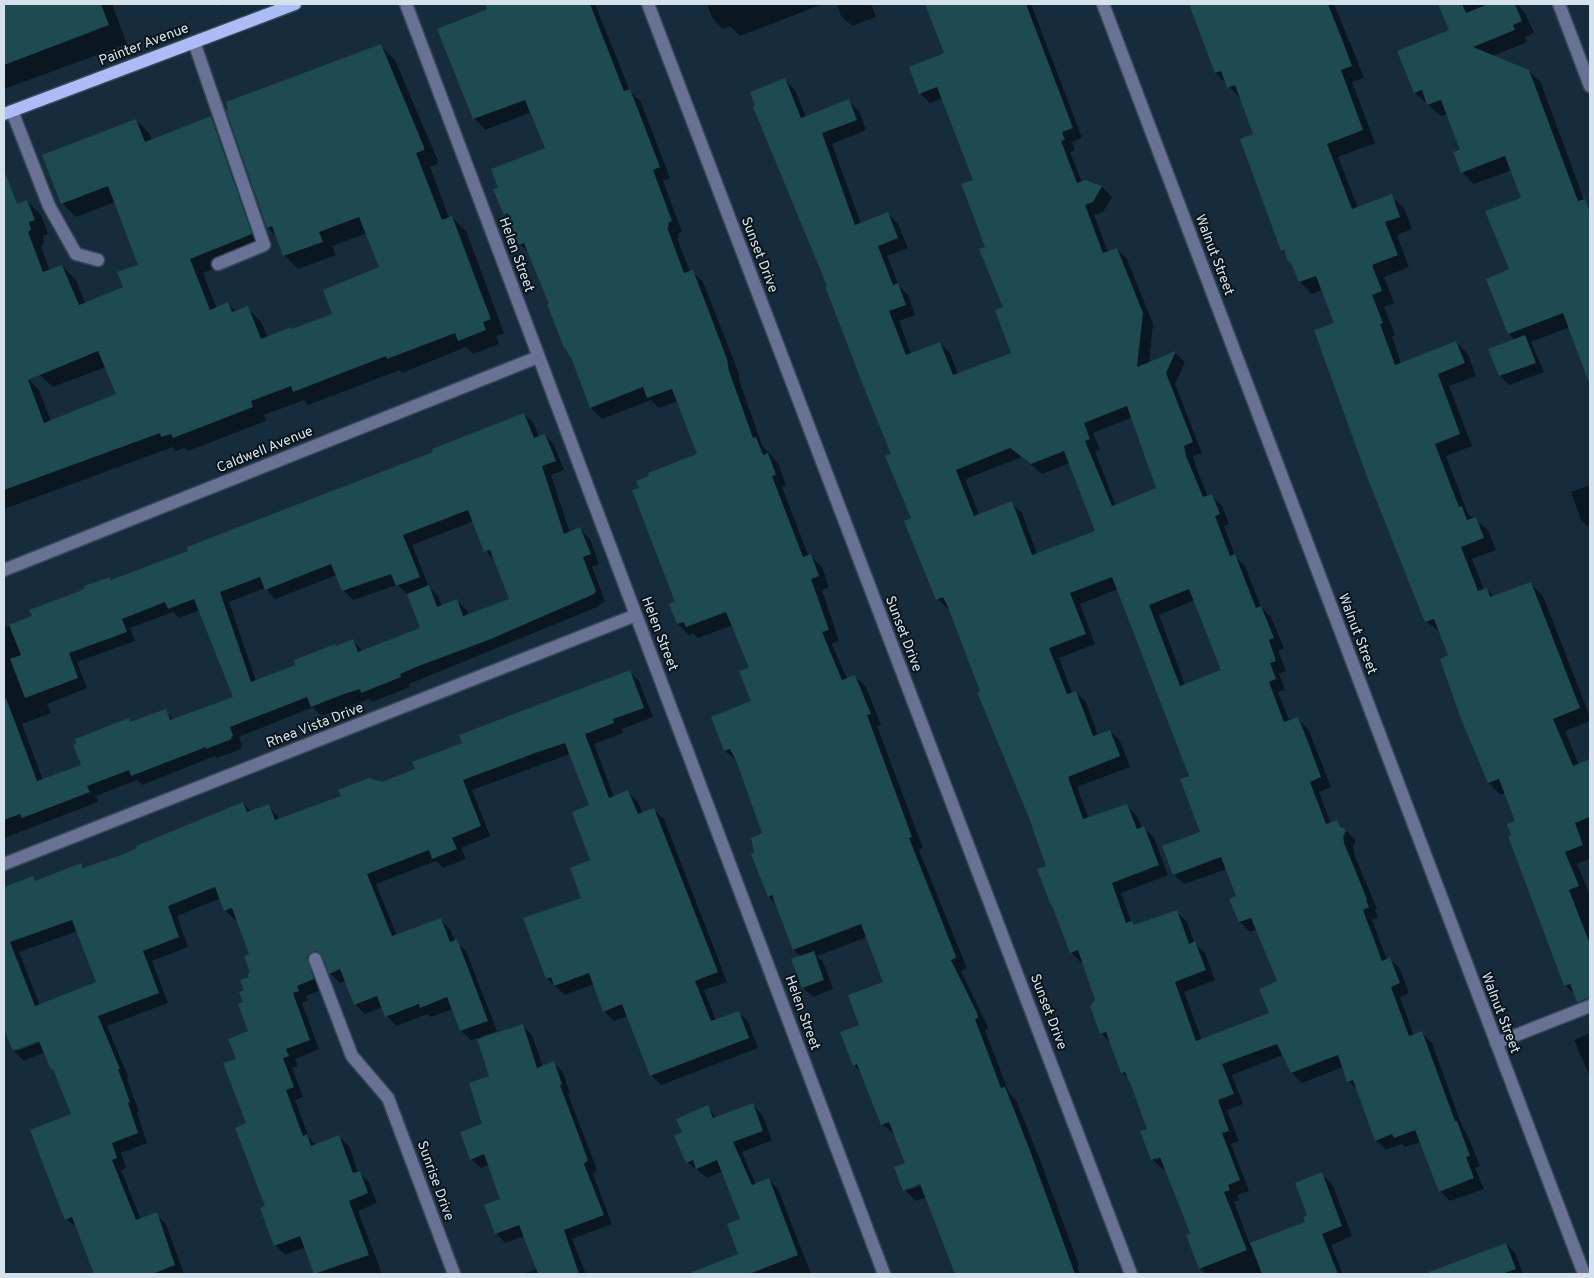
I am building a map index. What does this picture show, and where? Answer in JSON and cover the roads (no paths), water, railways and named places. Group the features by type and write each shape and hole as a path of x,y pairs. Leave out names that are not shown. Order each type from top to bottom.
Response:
{"main road":[{"name":"Painter Avenue","path":"8,113 295,4"}],"street":[{"name":"Helen Street","path":"406,4 884,1274"},
{"name":"Sunset Drive","path":"648,4 1131,1274"},
{"name":"Walnut Street","path":"1102,4 1584,1274"},
{"path":"1559,4 1590,86"},
{"path":"194,42 264,245 218,264"},
{"path":"8,113 50,206 76,254 98,260"},
{"name":"Caldwell Avenue","path":"4,570 538,357"},
{"name":"Rhea Vista Drive","path":"4,864 636,615"},
{"name":"Sunrise Drive","path":"315,959 352,1056 388,1098 454,1274"},
{"path":"1496,1043 1590,1006"}]}
